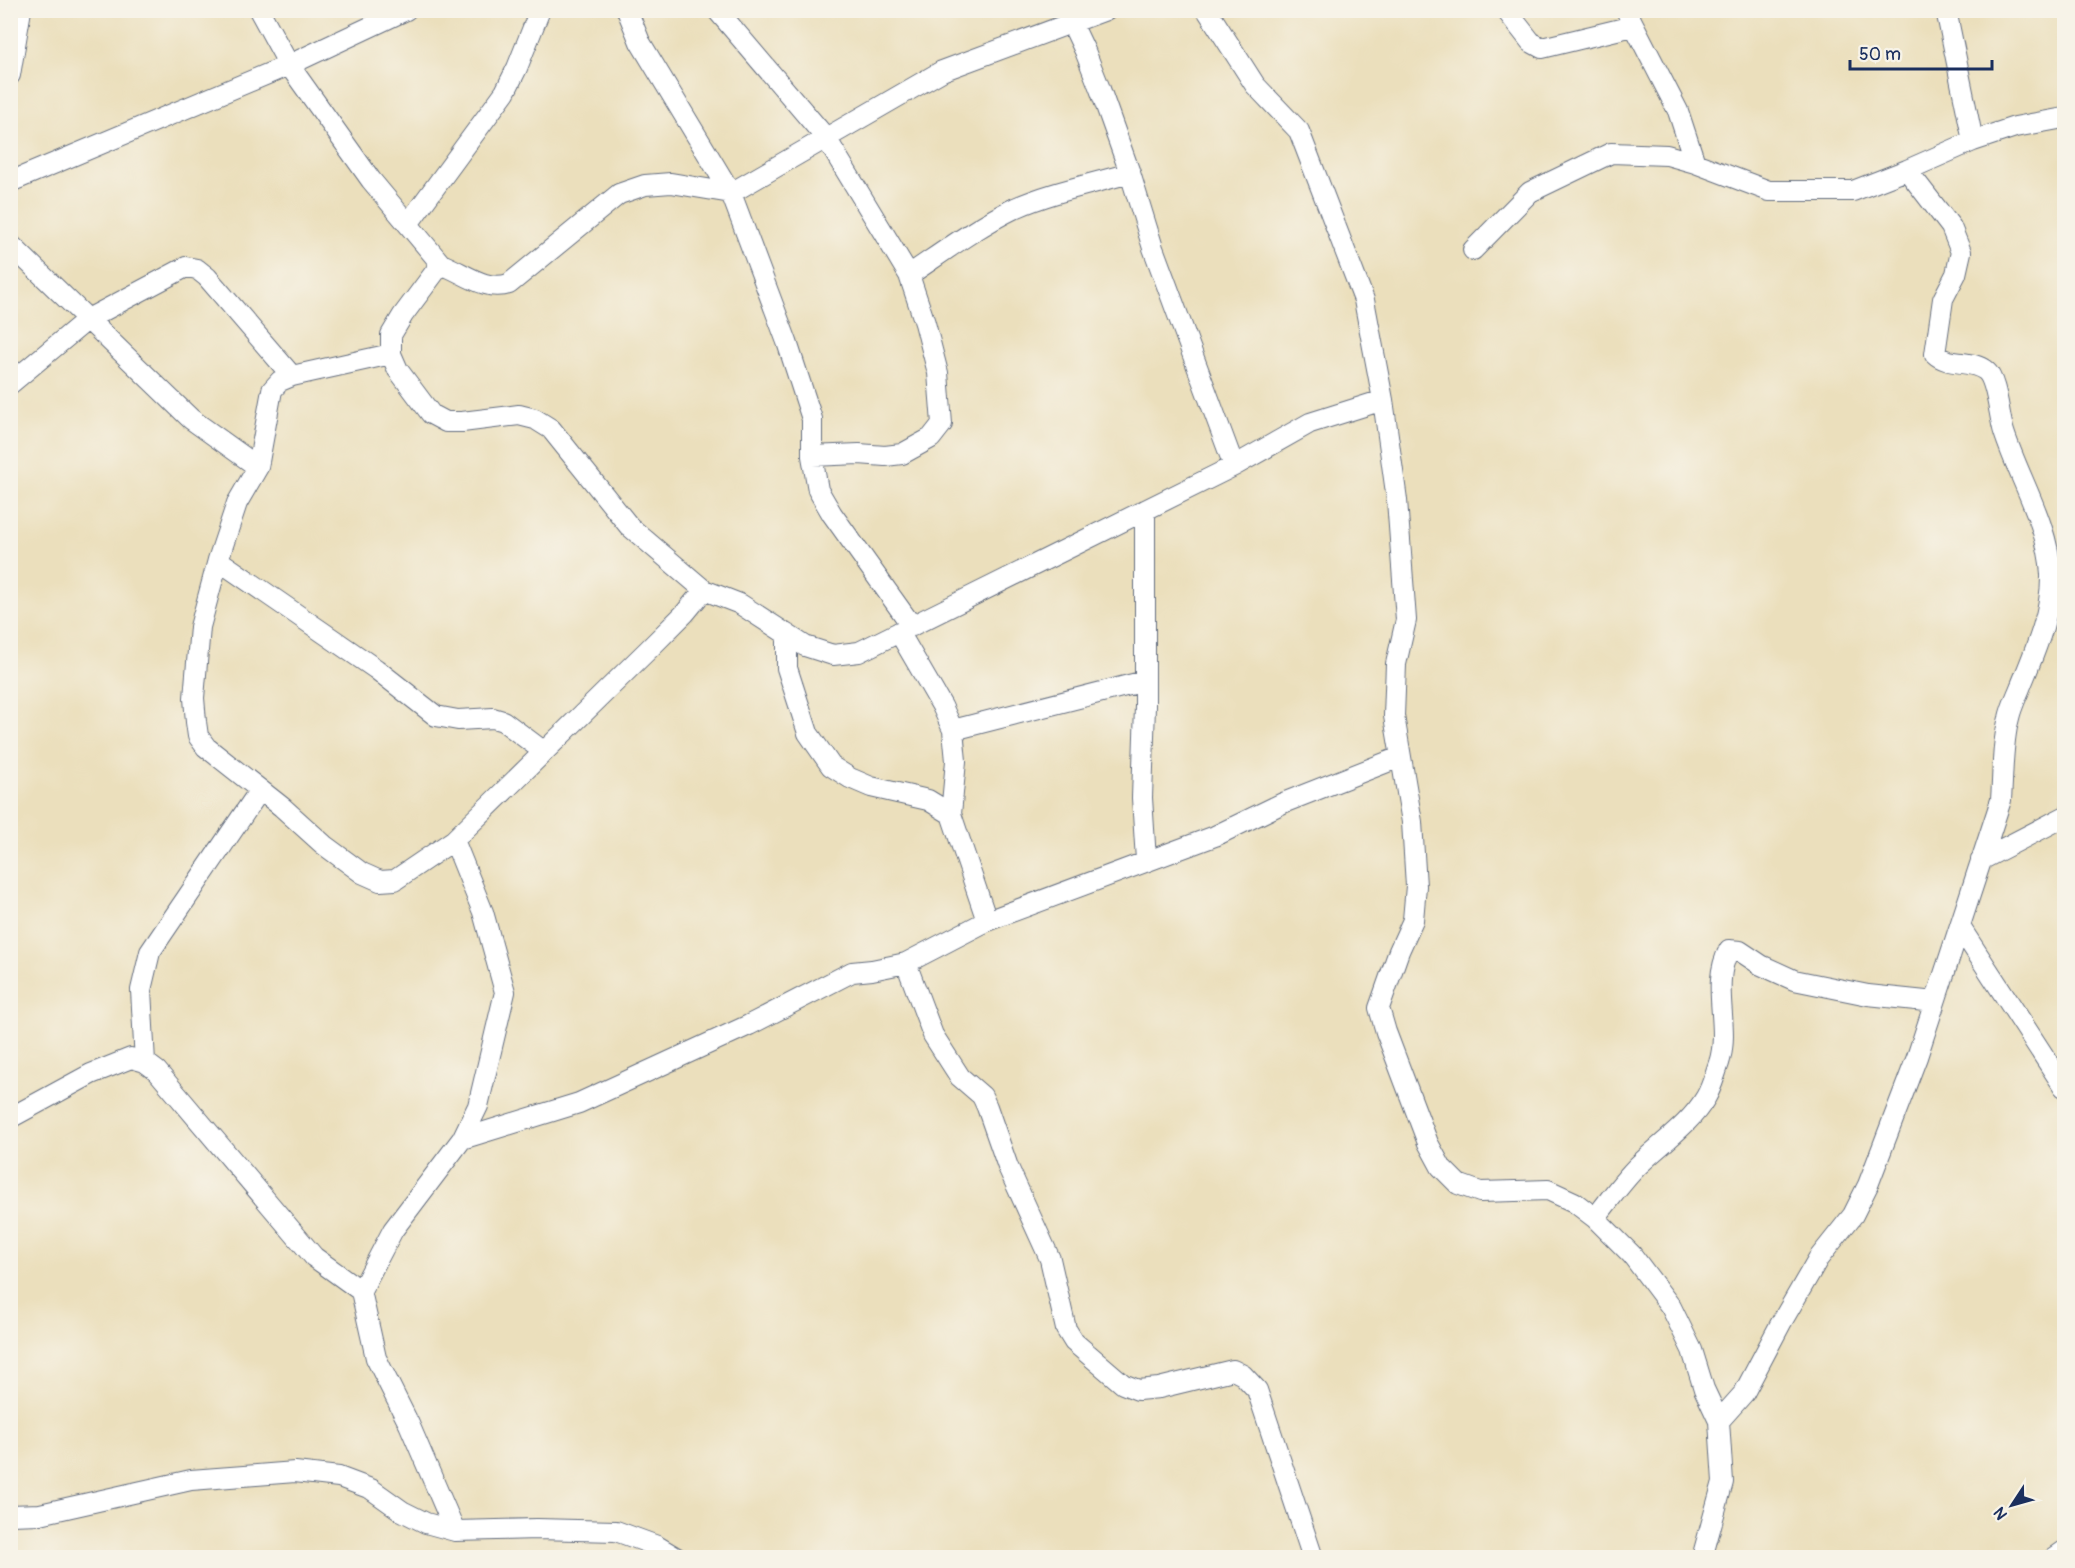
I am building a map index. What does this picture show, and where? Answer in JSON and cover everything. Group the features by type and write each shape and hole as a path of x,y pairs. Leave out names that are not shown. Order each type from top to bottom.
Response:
{"street":[{"path":"10,75 21,10"},
{"path":"259,10 289,65 371,180 441,264 487,286 498,288 509,284 618,194 645,185 671,183 731,193 942,71 1068,17 1106,10"},
{"path":"10,182 289,65 386,14 406,10"},
{"path":"408,224 505,92 540,10"},
{"path":"627,10 640,42 731,193 787,342 812,420 812,456 818,490 905,629 954,730 956,761 951,814 987,921"},
{"path":"717,10 826,138 909,275 938,373 942,424 932,438 902,454 812,456"},
{"path":"1207,10 1255,85 1299,131 1364,300 1383,400 1398,500 1406,620 1396,664 1394,716 1412,822 1416,886 1413,920 1398,951 1379,1008 1386,1032 1428,1143 1441,1167 1458,1184 1480,1192 1548,1191 1574,1202 1632,1255 1671,1307 1692,1350 1704,1389 1719,1421 1723,1482 1702,1557"},
{"path":"1506,10 1531,42 1542,48 1629,18 1678,111 1695,163"},
{"path":"1946,10 1973,141"},
{"path":"1068,17 1085,51 1130,173 1153,248 1234,466"},
{"path":"1473,250 1530,192 1611,153 1667,155 1769,191 1853,191 1973,141 2015,127 2064,118"},
{"path":"1719,1421 1744,1393 1780,1323 1818,1258 1853,1215 1868,1185 1917,1057 2001,800 2003,756 2009,717 2041,634 2048,600 2051,575 2047,552 2033,502 2004,432 1992,380 1987,371 1941,360 1935,354 1943,299 1956,274 1961,252 1951,227 1907,170"},
{"path":"909,275 1014,209 1041,198 1130,173"},
{"path":"10,244 191,419 258,466"},
{"path":"441,264 408,307 391,334 391,354 398,370 431,414 446,422 519,415 535,419 551,429 629,526 704,590 740,604 805,646 833,655 859,652 1234,466 1310,423 1383,400"},
{"path":"10,384 88,320 186,267 197,269 207,277 292,376"},
{"path":"391,354 292,376 280,381 272,390 258,466 237,502 200,627 194,698 198,736 206,747 324,845 362,873 380,881 395,880 454,840 650,649 704,590"},
{"path":"1145,510 1142,798 1146,860"},
{"path":"218,560 376,669 436,716 458,720 493,718 503,721 543,751"},
{"path":"787,635 787,668 808,734 831,766 871,787 928,800 951,814"},
{"path":"954,730 1144,681"},
{"path":"462,1139 579,1103 748,1025 852,972 906,963 987,921 1215,836 1283,802 1400,757"},
{"path":"145,1062 141,990 150,952 260,790"},
{"path":"1981,860 2064,817"},
{"path":"454,840 483,912 505,992 478,1106 462,1139 393,1230 361,1292 376,1358 409,1424 454,1531"},
{"path":"1960,927 2064,1087"},
{"path":"1594,1218 1641,1162 1655,1152 1692,1116 1707,1097 1720,1060 1722,1027 1720,978 1723,962 1730,950 1740,951 1761,965 1794,980 1868,995 1935,1002"},
{"path":"906,963 933,1035 960,1077 982,1096 987,1107 1008,1167 1050,1259 1066,1329 1074,1342 1123,1384 1138,1390 1159,1388 1233,1370 1243,1375 1257,1390 1313,1557"},
{"path":"10,1118 91,1074 131,1058 145,1062 157,1071 314,1257 361,1292"},
{"path":"10,1515 40,1514 190,1480 295,1472 339,1477 371,1489 402,1511 426,1523 454,1531 537,1529 616,1531 657,1546 677,1557"},
{"path":"2054,1557 2064,1551"}]}
